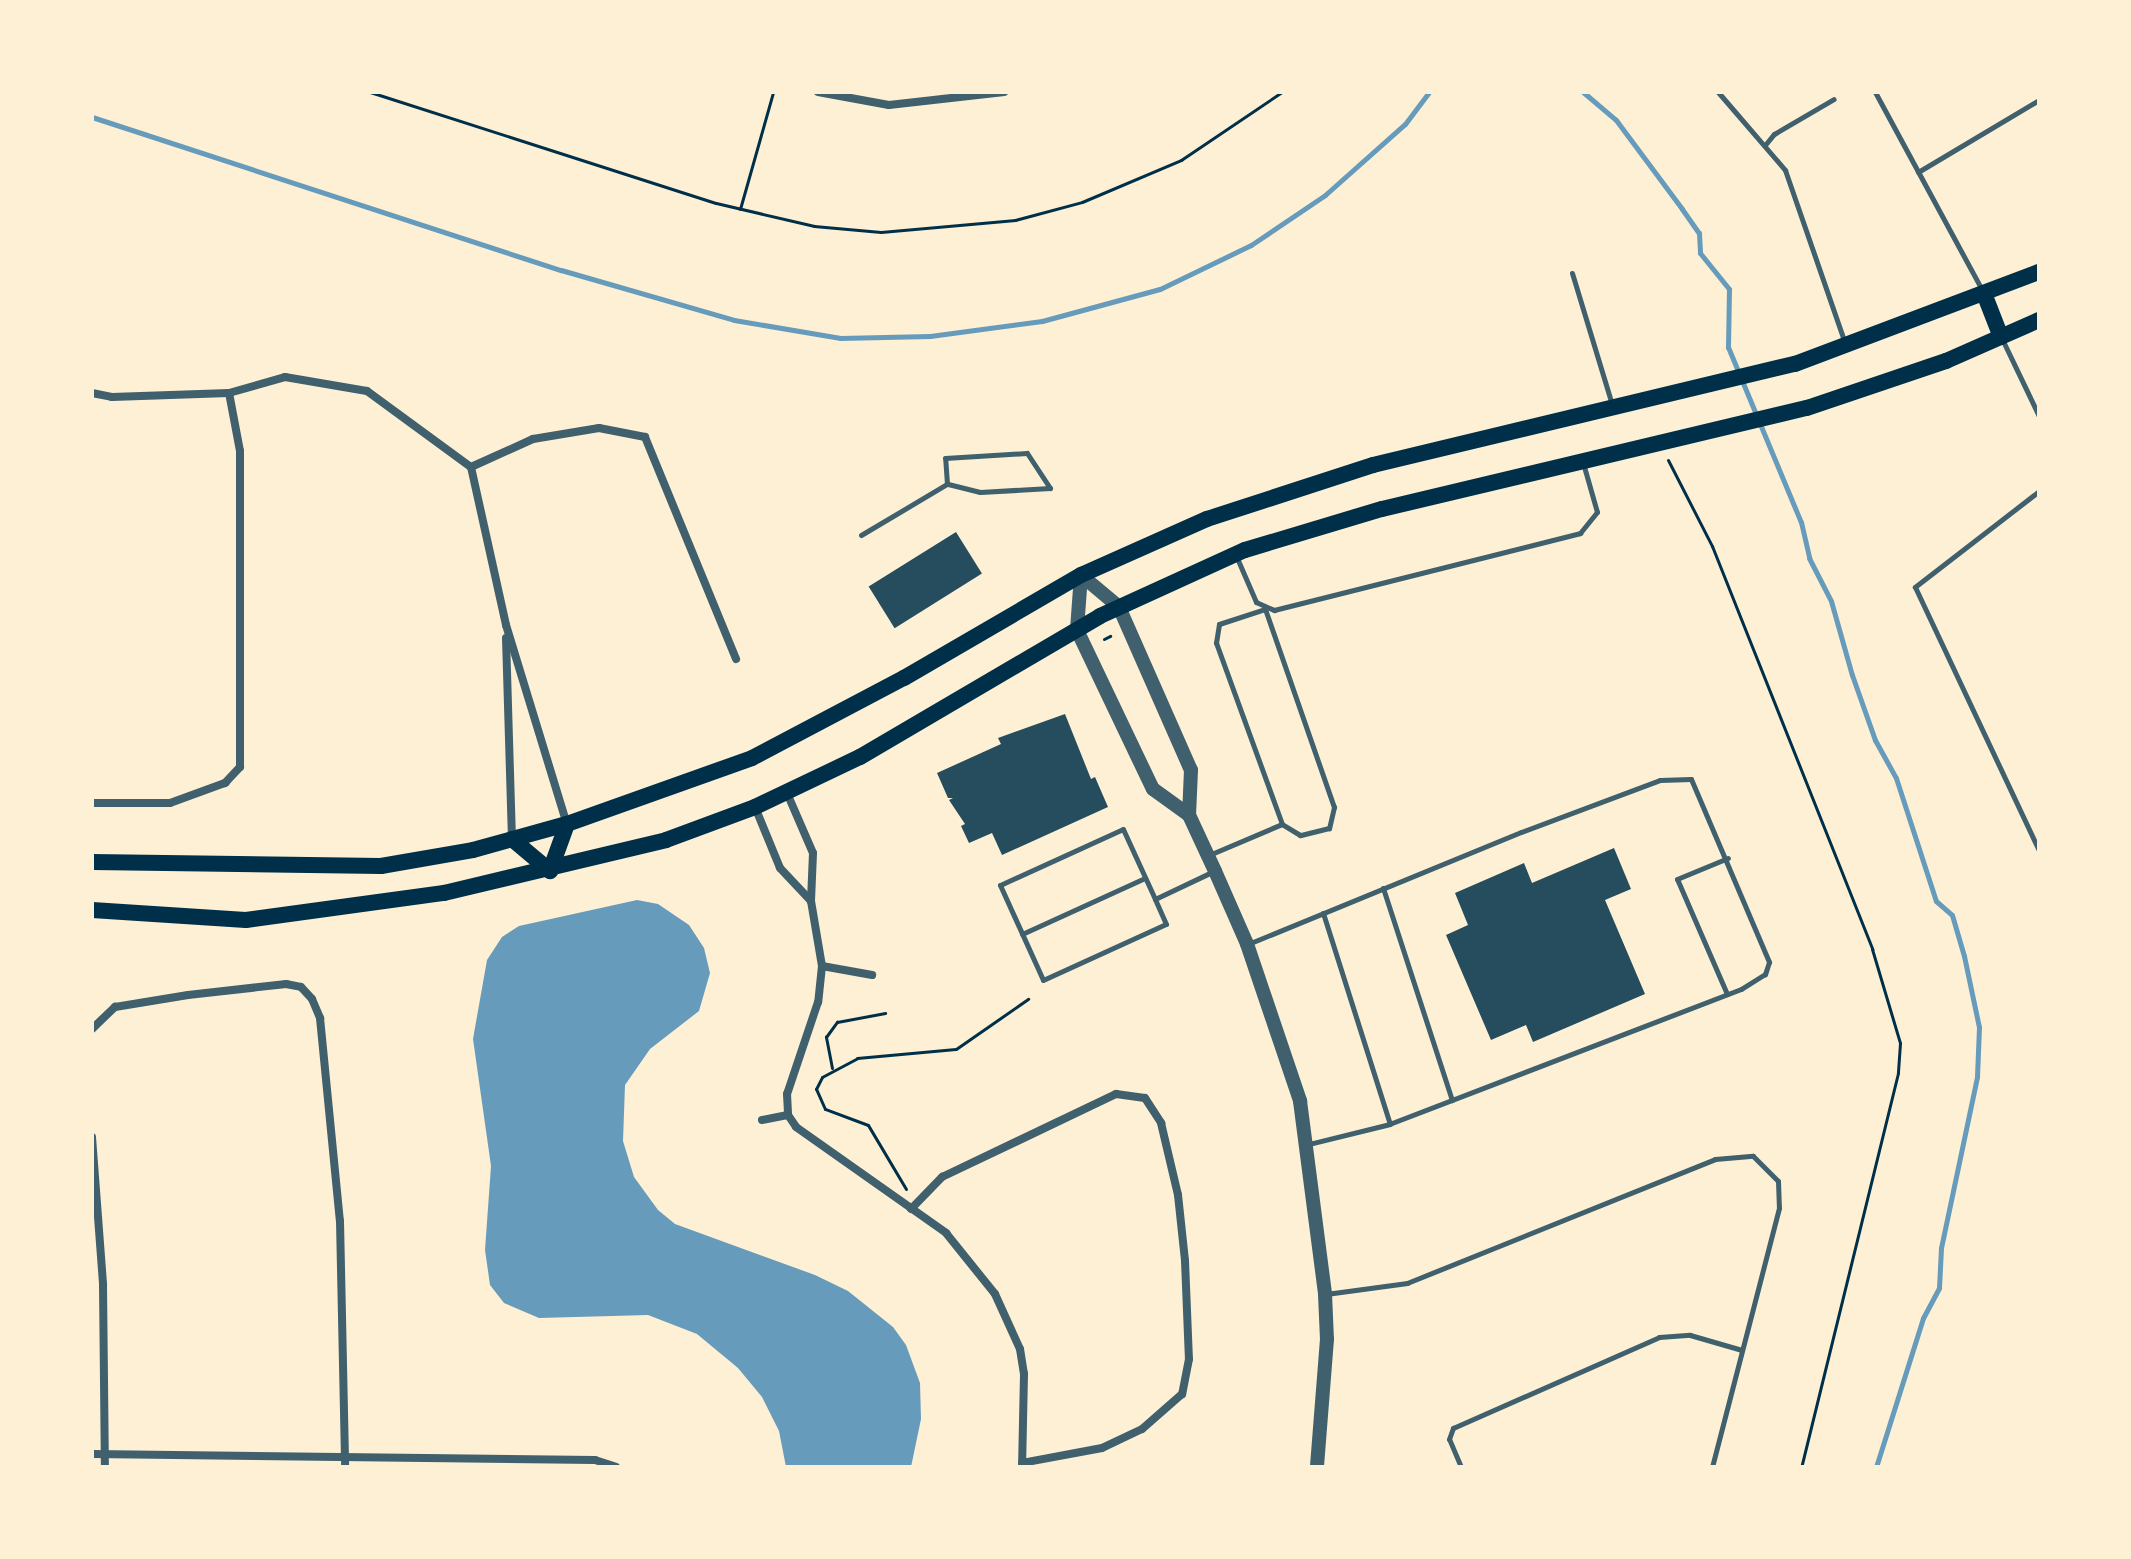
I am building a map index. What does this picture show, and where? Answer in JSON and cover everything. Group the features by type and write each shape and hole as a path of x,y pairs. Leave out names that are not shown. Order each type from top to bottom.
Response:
{"main road":[{"path":"92,862 381,866 512,839 567,824 752,758 904,678 1081,575 1207,519 1311,481 1614,410 1846,349 2039,272"},
{"path":"1985,296 2001,337"},
{"path":"92,910 246,920 444,893 550,871 666,840 755,807 860,757 1119,607 1235,554 1382,509 1807,408 2001,337 2039,320"},
{"path":"550,871 567,824"},
{"path":"512,839 550,871"}],"street":[{"path":"818,92 889,105 1004,92"},
{"path":"92,393 112,397 229,393 285,377 367,391 471,467 506,625 567,824"},
{"path":"92,803 170,803 225,783 240,767 240,451 229,393"},
{"path":"471,467 533,439 599,428 645,437 736,659"},
{"path":"1081,575 1119,607 1191,770 1189,815 1247,944 1300,1101 1325,1294 1327,1339 1317,1467"},
{"path":"1081,575 1077,630 1153,789 1189,815"},
{"path":"506,625 512,839"},
{"path":"787,793 813,853 811,901 822,966 818,1002 787,1094 788,1115 796,1127 911,1209 946,1233 974,1263 1007,1317 1024,1374 1022,1465 1102,1448 1142,1429 1182,1394 1189,1359 1185,1261 1178,1195 1161,1123 1145,1098 1116,1094 942,1177 911,1209"},
{"path":"755,807 780,868 811,901"},
{"path":"822,966 872,975"},
{"path":"92,1029 115,1007 286,984 301,987 320,1018 340,1221 345,1467"},
{"path":"762,1120 788,1115"},
{"path":"92,1137 103,1285 105,1467"},
{"path":"92,1454 595,1460 616,1467"}],"lane":[{"path":"1718,92 1785,170 1800,203 1846,349"},
{"path":"1875,92 1985,296"},
{"path":"1765,145 1774,134 1834,99"},
{"path":"1918,172 2039,100"},
{"path":"1572,273 1614,410"},
{"path":"2001,337 2039,416"},
{"path":"861,535 947,484 980,492 1050,488 1027,453 945,458 947,484"},
{"path":"1235,554 1256,602 1265,609 1334,807 1329,828 1300,835 1282,824 1216,643 1219,624 1265,609 1580,533 1597,512 1582,462"},
{"path":"2039,491 1915,587 2039,851"},
{"path":"1247,944 1660,780 1691,779 1728,858 1769,962 1765,974 1727,994 1390,1124 1306,1145"},
{"path":"1208,855 1282,824"},
{"path":"1123,829 1145,878 1166,924 1043,980 1000,885 1123,829"},
{"path":"1727,994 1677,879 1728,858"},
{"path":"1155,899 1215,871"},
{"path":"1022,934 1145,878"},
{"path":"1383,888 1452,1100"},
{"path":"1323,913 1390,1124"},
{"path":"1325,1294 1407,1283 1737,1153 1753,1156 1772,1170 1780,1196 1712,1467"},
{"path":"1461,1467 1449,1439 1453,1428 1659,1337 1690,1335 1742,1350"}],"path":[{"path":"370,92 740,209 814,226 881,232 1015,220 1082,202 1156,172 1236,128 1282,92"},
{"path":"740,209 773,92"},
{"path":"1666,456 1712,546 1872,949 1900,1043 1898,1073 1801,1467"},
{"path":"1104,639 1110,636"},
{"path":"911,1209 904,1181 894,1176 878,1135 868,1125 825,1109 816,1089 832,1068 872,1055 956,1049 1028,999"},
{"path":"832,1068 826,1037 832,1026 843,1019 885,1013"}],"water":[{"path":"637,900 658,904 689,925 704,948 710,973 699,1011 650,1049 625,1085 623,1141 634,1177 658,1210 675,1224 815,1275 848,1291 893,1327 906,1345 920,1383 921,1419 911,1467 786,1467 779,1431 762,1397 738,1368 697,1334 648,1315 539,1318 504,1303 490,1285 485,1250 491,1166 473,1039 487,960 502,937 519,926"}],"building":[{"path":"956,532 982,574 895,628 869,587"},
{"path":"1065,714 1091,779 1095,777 1108,807 1002,855 992,833 969,843 961,826 965,824 949,800 953,798 948,798 937,773 1001,744 998,738"},
{"path":"1614,848 1631,889 1605,900 1645,994 1533,1042 1526,1025 1491,1040 1446,935 1468,925 1455,893 1524,863 1532,883"}],"waterway":[{"path":"92,117 561,270 734,320 840,338 930,336 1042,321 1160,289 1251,245 1325,195 1405,124 1429,92"},
{"path":"1583,92 1616,120 1682,209 1699,233 1700,253 1729,289 1728,347 1801,522 1809,558 1831,601 1852,675 1875,740 1896,778 1936,901 1952,915 1964,956 1979,1027 1977,1077 1941,1248 1939,1288 1923,1318 1876,1467"}]}
